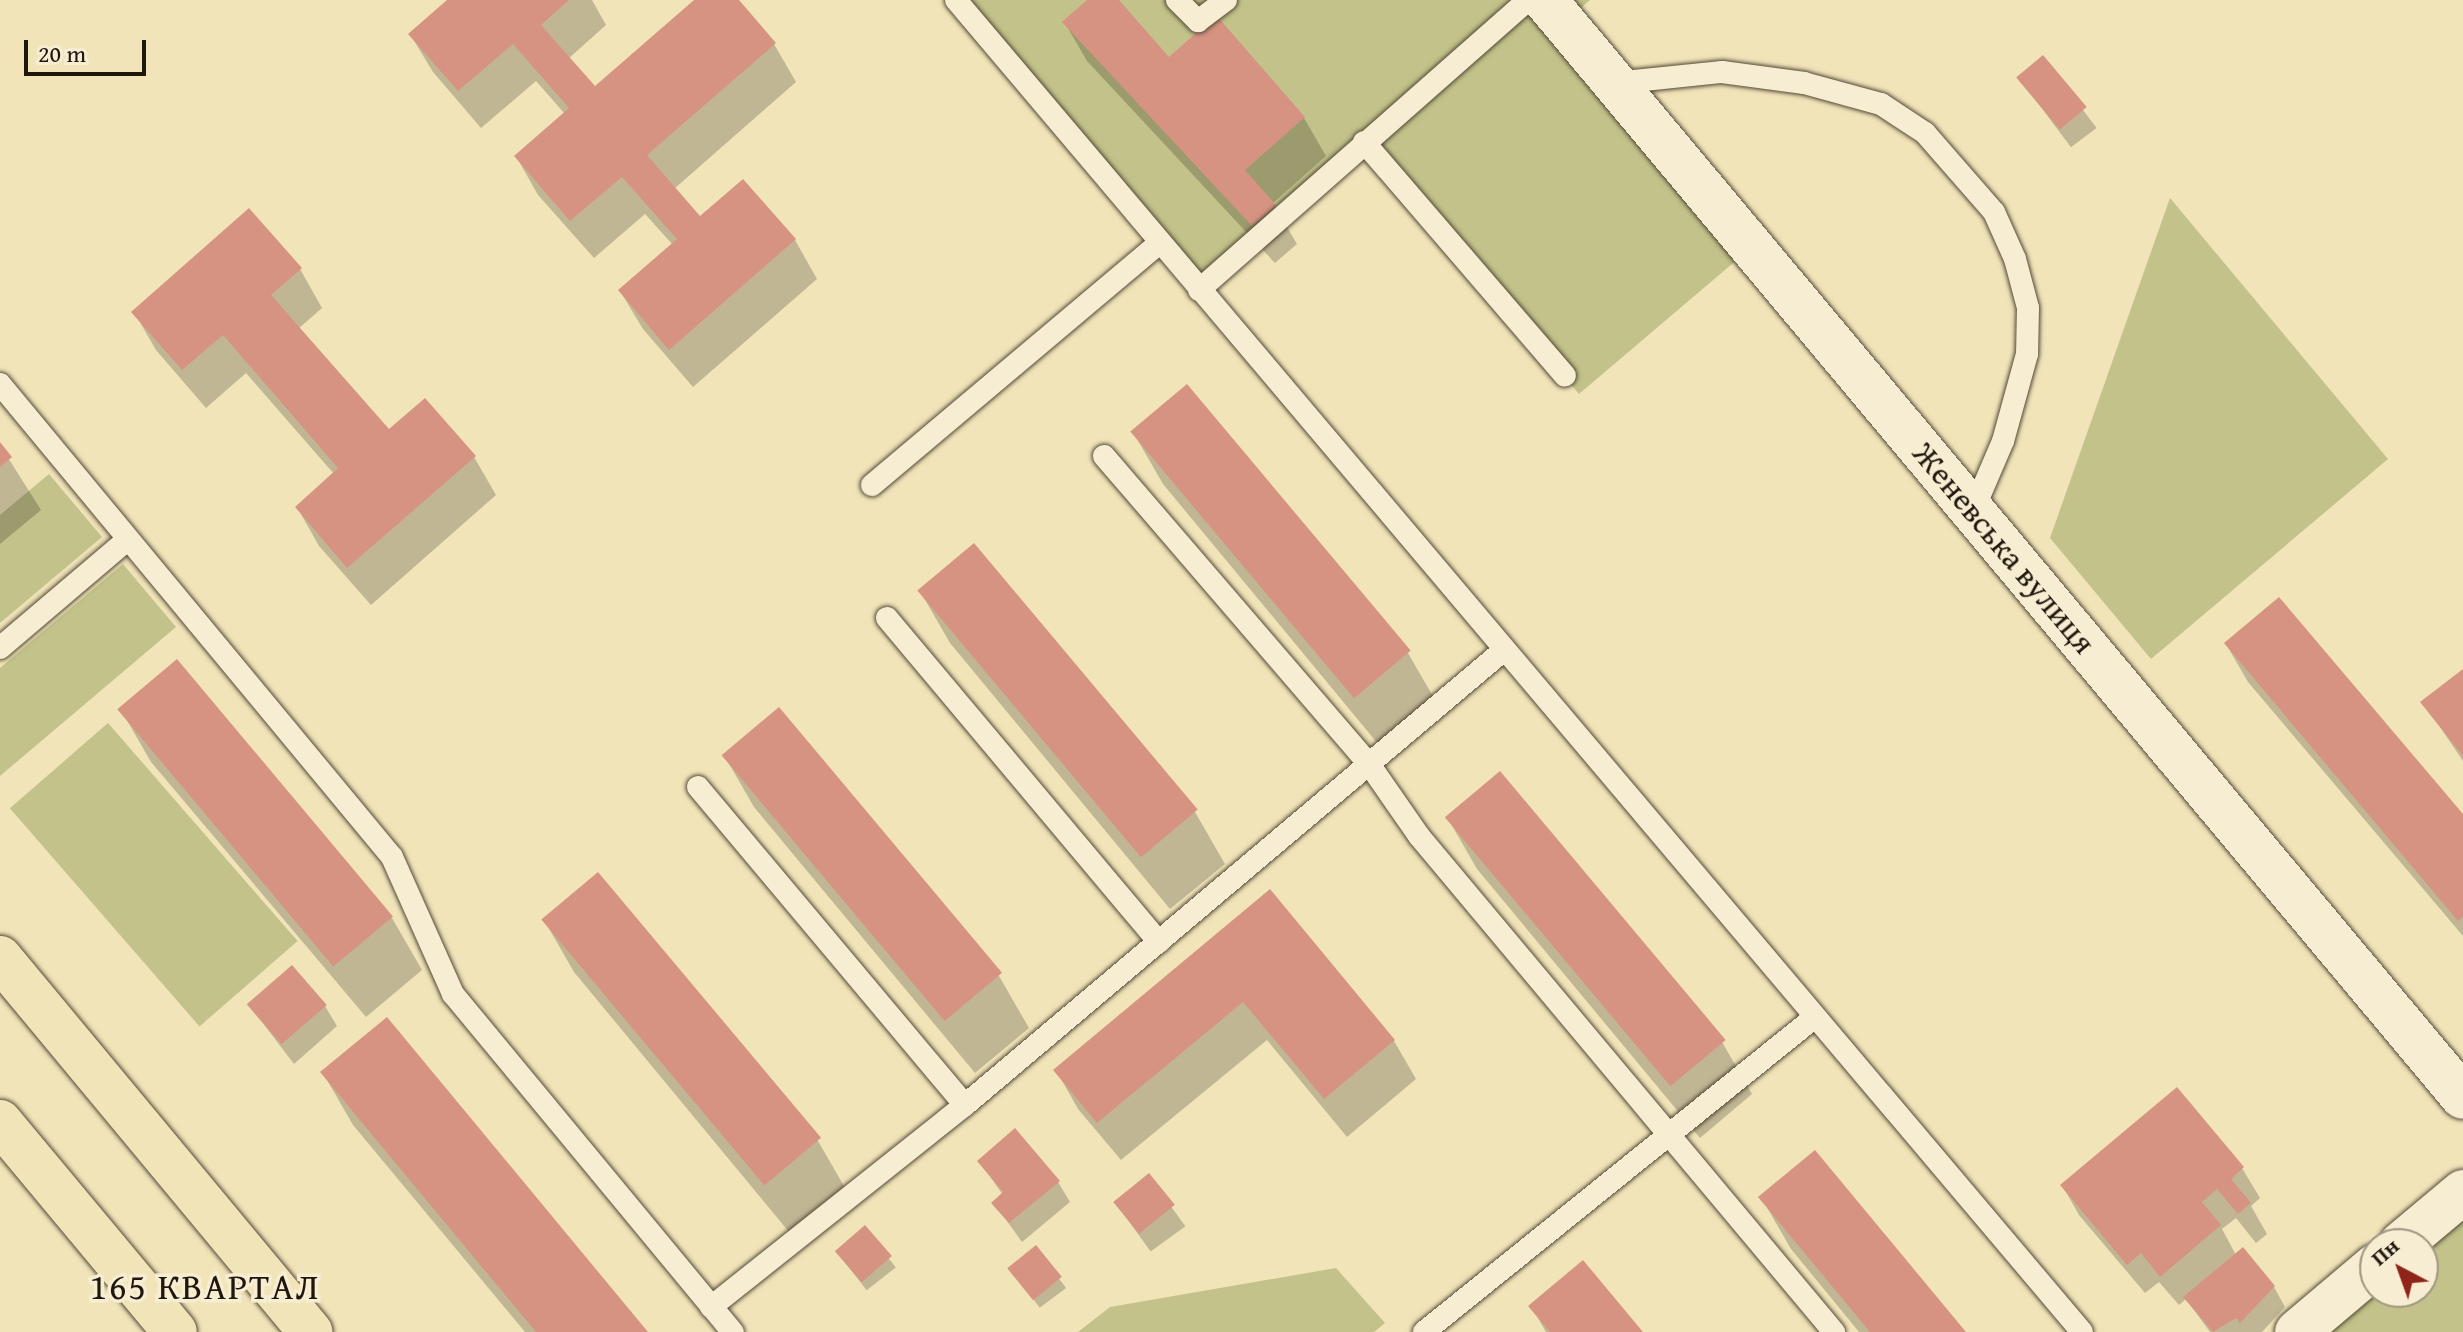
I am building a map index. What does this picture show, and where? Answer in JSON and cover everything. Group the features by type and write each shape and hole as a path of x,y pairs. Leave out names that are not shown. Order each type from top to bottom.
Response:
{"main road":[{"path":"0,958 311,1332"},
{"path":"0,1122 175,1332"}],"street":[{"name":"Женевська вулиця","path":"1545,0 2463,1097"},
{"path":"2420,1228 2463,1192"},
{"path":"2297,1332 2359,1280"}],"lane":[{"path":"956,0 2082,1332"},
{"path":"1177,0 1198,21 1226,0"},
{"path":"1199,290 1528,0"},
{"path":"1615,83 1722,72 1804,83 1881,104 1925,133 1994,212 2015,259 2028,308 2027,354 2003,441 1973,511"},
{"path":"1364,142 1565,376"},
{"path":"872,485 1159,243"},
{"path":"0,384 392,857 453,994 733,1332"},
{"path":"1104,456 1369,764 1419,836 1834,1332"},
{"path":"0,648 127,540"},
{"path":"887,618 1159,942"},
{"path":"711,1307 965,1105 1504,650"},
{"path":"698,787 965,1105"},
{"path":"1424,1332 1452,1324 1668,1134 1815,1017"}],"green space":[{"path":"956,0 1590,0 1565,22 1752,247 1579,394 1364,143 1199,290"},
{"path":"2170,198 2388,459 2151,659 2050,538"},
{"path":"49,474 102,537 0,623 0,515"},
{"path":"123,564 176,627 0,776 0,668"},
{"path":"108,723 298,941 199,1026 10,808"},
{"path":"2463,1192 2463,1332 2297,1332 2359,1300 2359,1308 2439,1308 2439,1228 2435,1228"},
{"path":"1336,1268 1385,1323 1374,1332 1078,1332 1110,1307"}],"building":[{"path":"447,0 569,0 541,25 595,86 694,0 739,0 776,43 647,155 700,216 743,179 796,239 669,350 618,290 677,239 622,177 570,221 514,156 569,108 513,44 458,91 408,34"},
{"path":"1087,0 1119,0 1169,57 1216,15 1305,117 1245,170 1276,205 1252,226 1062,22"},
{"path":"2043,55 2087,107 2060,130 2016,77"},
{"path":"249,208 302,268 271,295 389,429 425,398 476,456 347,568 295,507 338,468 223,335 182,370 131,312"},
{"path":"1187,384 1411,651 1354,698 1130,432"},
{"path":"0,442 12,457 0,467"},
{"path":"974,543 1198,810 1141,857 917,591"},
{"path":"2279,597 2463,814 2463,917 2458,921 2224,643"},
{"path":"177,659 393,916 333,967 117,709"},
{"path":"2463,669 2463,756 2420,702"},
{"path":"779,707 1002,973 945,1021 722,755"},
{"path":"1500,771 1726,1040 1670,1086 1445,817"},
{"path":"598,872 821,1138 764,1185 541,920"},
{"path":"1270,889 1395,1040 1324,1099 1243,1002 1097,1123 1053,1070"},
{"path":"292,965 327,1005 281,1044 247,1004"},
{"path":"387,1017 648,1332 536,1332 320,1072"},
{"path":"2177,1087 2244,1167 2231,1179 2251,1203 2238,1214 2217,1189 2202,1202 2221,1225 2160,1277 2141,1253 2127,1265 2060,1185"},
{"path":"1015,1128 1060,1181 1009,1223 991,1203 1003,1192 977,1161"},
{"path":"1815,1150 1966,1332 1870,1332 1758,1197"},
{"path":"1149,1173 1175,1205 1139,1234 1113,1202"},
{"path":"865,1225 892,1256 862,1282 835,1251"},
{"path":"1036,1245 1062,1277 1033,1300 1007,1268"},
{"path":"2243,1247 2275,1286 2240,1323 2236,1318 2213,1332 2183,1297"},
{"path":"1583,1260 1643,1332 1550,1332 1528,1306"}],"district":[{"name":"165 КВАРТАЛ","path":"205,1286"}]}
